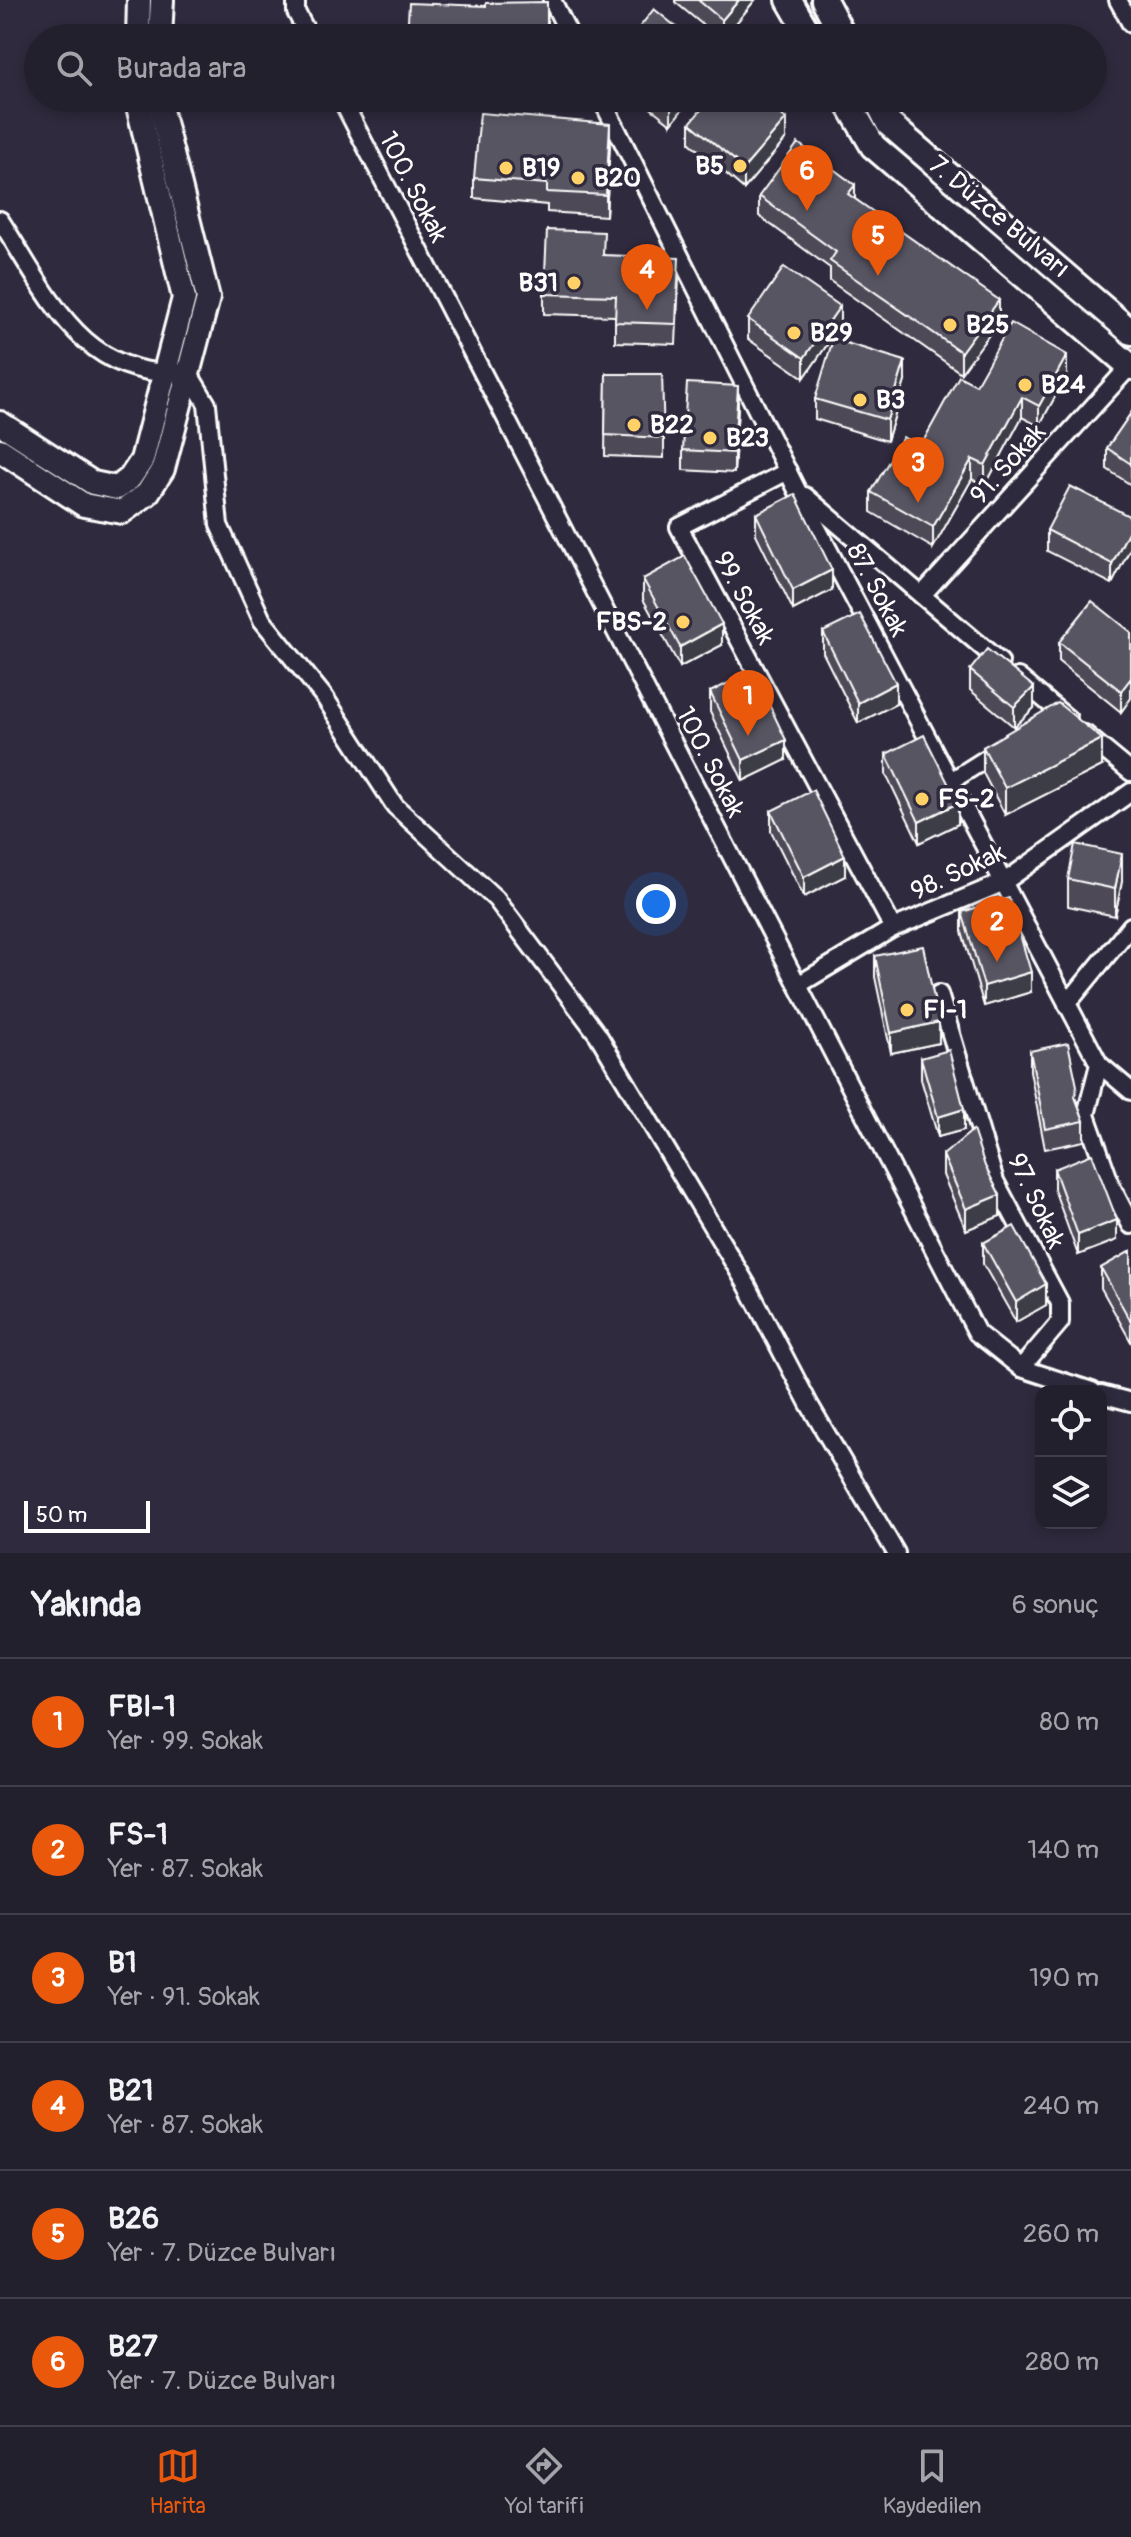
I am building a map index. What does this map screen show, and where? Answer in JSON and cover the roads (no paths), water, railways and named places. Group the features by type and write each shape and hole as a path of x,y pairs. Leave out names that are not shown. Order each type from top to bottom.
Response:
{"main road":[{"path":"138,24 139,0"},
{"path":"161,24 162,0"},
{"path":"789,0 803,24"},
{"path":"824,0 837,24"},
{"path":"0,423 93,483 117,488 130,478 142,460 184,298 139,112"},
{"path":"0,450 84,505 122,512 147,494 163,469 208,298 162,112"},
{"name":"7. Düzce Bulvarı","path":"853,112 873,146 1130,366"},
{"path":"883,112 889,124 1131,332"}],"street":[{"path":"296,0 296,12 302,24"},
{"path":"552,0 564,24"},
{"path":"1118,0 1131,24"},
{"name":"100. Sokak","path":"348,112 977,1333 1021,1368 1073,1385"},
{"name":"87. Sokak","path":"608,112 797,490 1099,1064 1131,1091"},
{"path":"0,220 68,326 108,360 164,375 188,372 207,404 219,525 262,620 325,698 395,806 496,899 598,1035 747,1285 809,1404 896,1553"},
{"name":"91. Sokak","path":"922,595 1130,366"},
{"name":"99. Sokak","path":"788,471 679,527 893,928"},
{"path":"797,490 922,595 1052,715 1131,772"},
{"path":"951,781 1010,742"},
{"name":"98. Sokak","path":"798,985 893,928 1004,882 1131,792"},
{"path":"1067,1004 1131,926"},
{"name":"97. Sokak","path":"939,994 995,1181 1060,1303 1060,1322 1021,1368"},
{"path":"1099,1064 1086,1115 1112,1188 1131,1225"},
{"path":"1107,1396 1131,1402"}],"place":[{"name":"B5","path":"740,166"},
{"name":"B19","path":"506,168"},
{"name":"B20","path":"578,178"},
{"name":"B27","path":"807,211"},
{"name":"B26","path":"878,276"},
{"name":"B31","path":"574,283"},
{"name":"B21","path":"647,310"},
{"name":"B25","path":"950,325"},
{"name":"B29","path":"794,333"},
{"name":"B24","path":"1025,385"},
{"name":"B3","path":"860,400"},
{"name":"B22","path":"634,425"},
{"name":"B23","path":"710,438"},
{"name":"B1","path":"918,503"},
{"name":"FBS-2","path":"683,622"},
{"name":"FBI-1","path":"748,736"},
{"name":"FS-2","path":"922,799"},
{"name":"FS-1","path":"997,962"},
{"name":"FI-1","path":"907,1010"}]}
